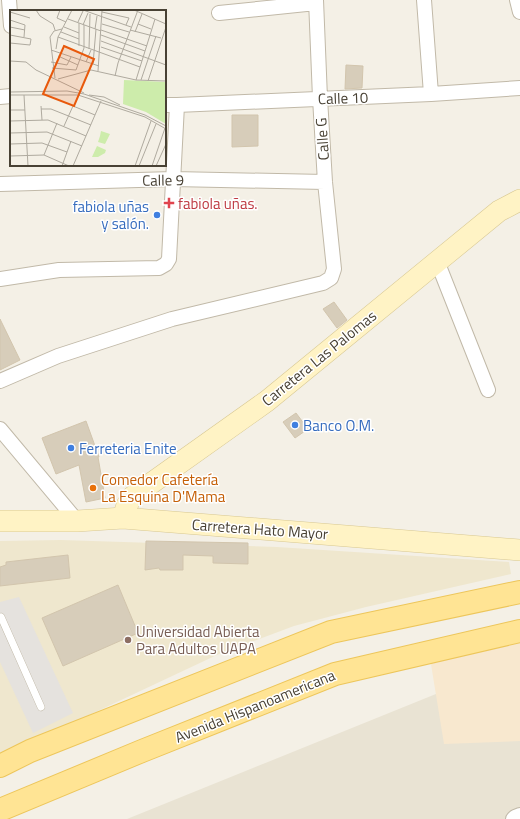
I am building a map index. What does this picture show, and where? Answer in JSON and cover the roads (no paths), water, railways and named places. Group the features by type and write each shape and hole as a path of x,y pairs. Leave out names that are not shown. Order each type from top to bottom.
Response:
{"main road":[{"path":"0,766 30,751 331,632 520,592"},
{"name":"Avenida Hispanoamericana","path":"0,810 142,751 335,674 520,631"}],"street":[{"path":"8,0 10,17"},
{"path":"424,0 431,94"},
{"path":"517,0 520,12"},
{"path":"219,13 316,1"},
{"name":"Calle G","path":"0,381 58,356 172,319 323,283 331,278 334,269 320,98 316,1"},
{"name":"Calle 10","path":"171,105 431,94 520,88"},
{"path":"0,97 10,96"},
{"path":"0,280 59,270 159,268 166,264 169,259 173,179 171,105"},
{"name":"Calle 9","path":"0,184 173,179 326,182"},
{"name":"Carretera Las Palomas","path":"123,518 127,505 132,497 267,401 499,211 520,200"},
{"path":"437,261 488,390"},
{"path":"0,429 77,521"},
{"name":"Carretera Hato Mayor","path":"0,520 77,521 123,518 520,550"},
{"path":"513,819 520,815"}],"lane":[{"path":"0,618 2,617 40,707"}],"place":[{"name":"fabiola uñas.","path":"169,203"},
{"name":"fabiola uñas y salón.","path":"157,215"},
{"name":"Banco O.M.","path":"295,425"},
{"name":"Ferreteria Enite","path":"71,448"},
{"name":"Comedor Cafetería La Esquina D'Mama","path":"93,488"},
{"name":"Universidad Abierta Para Adultos UAPA","path":"128,640"}]}
